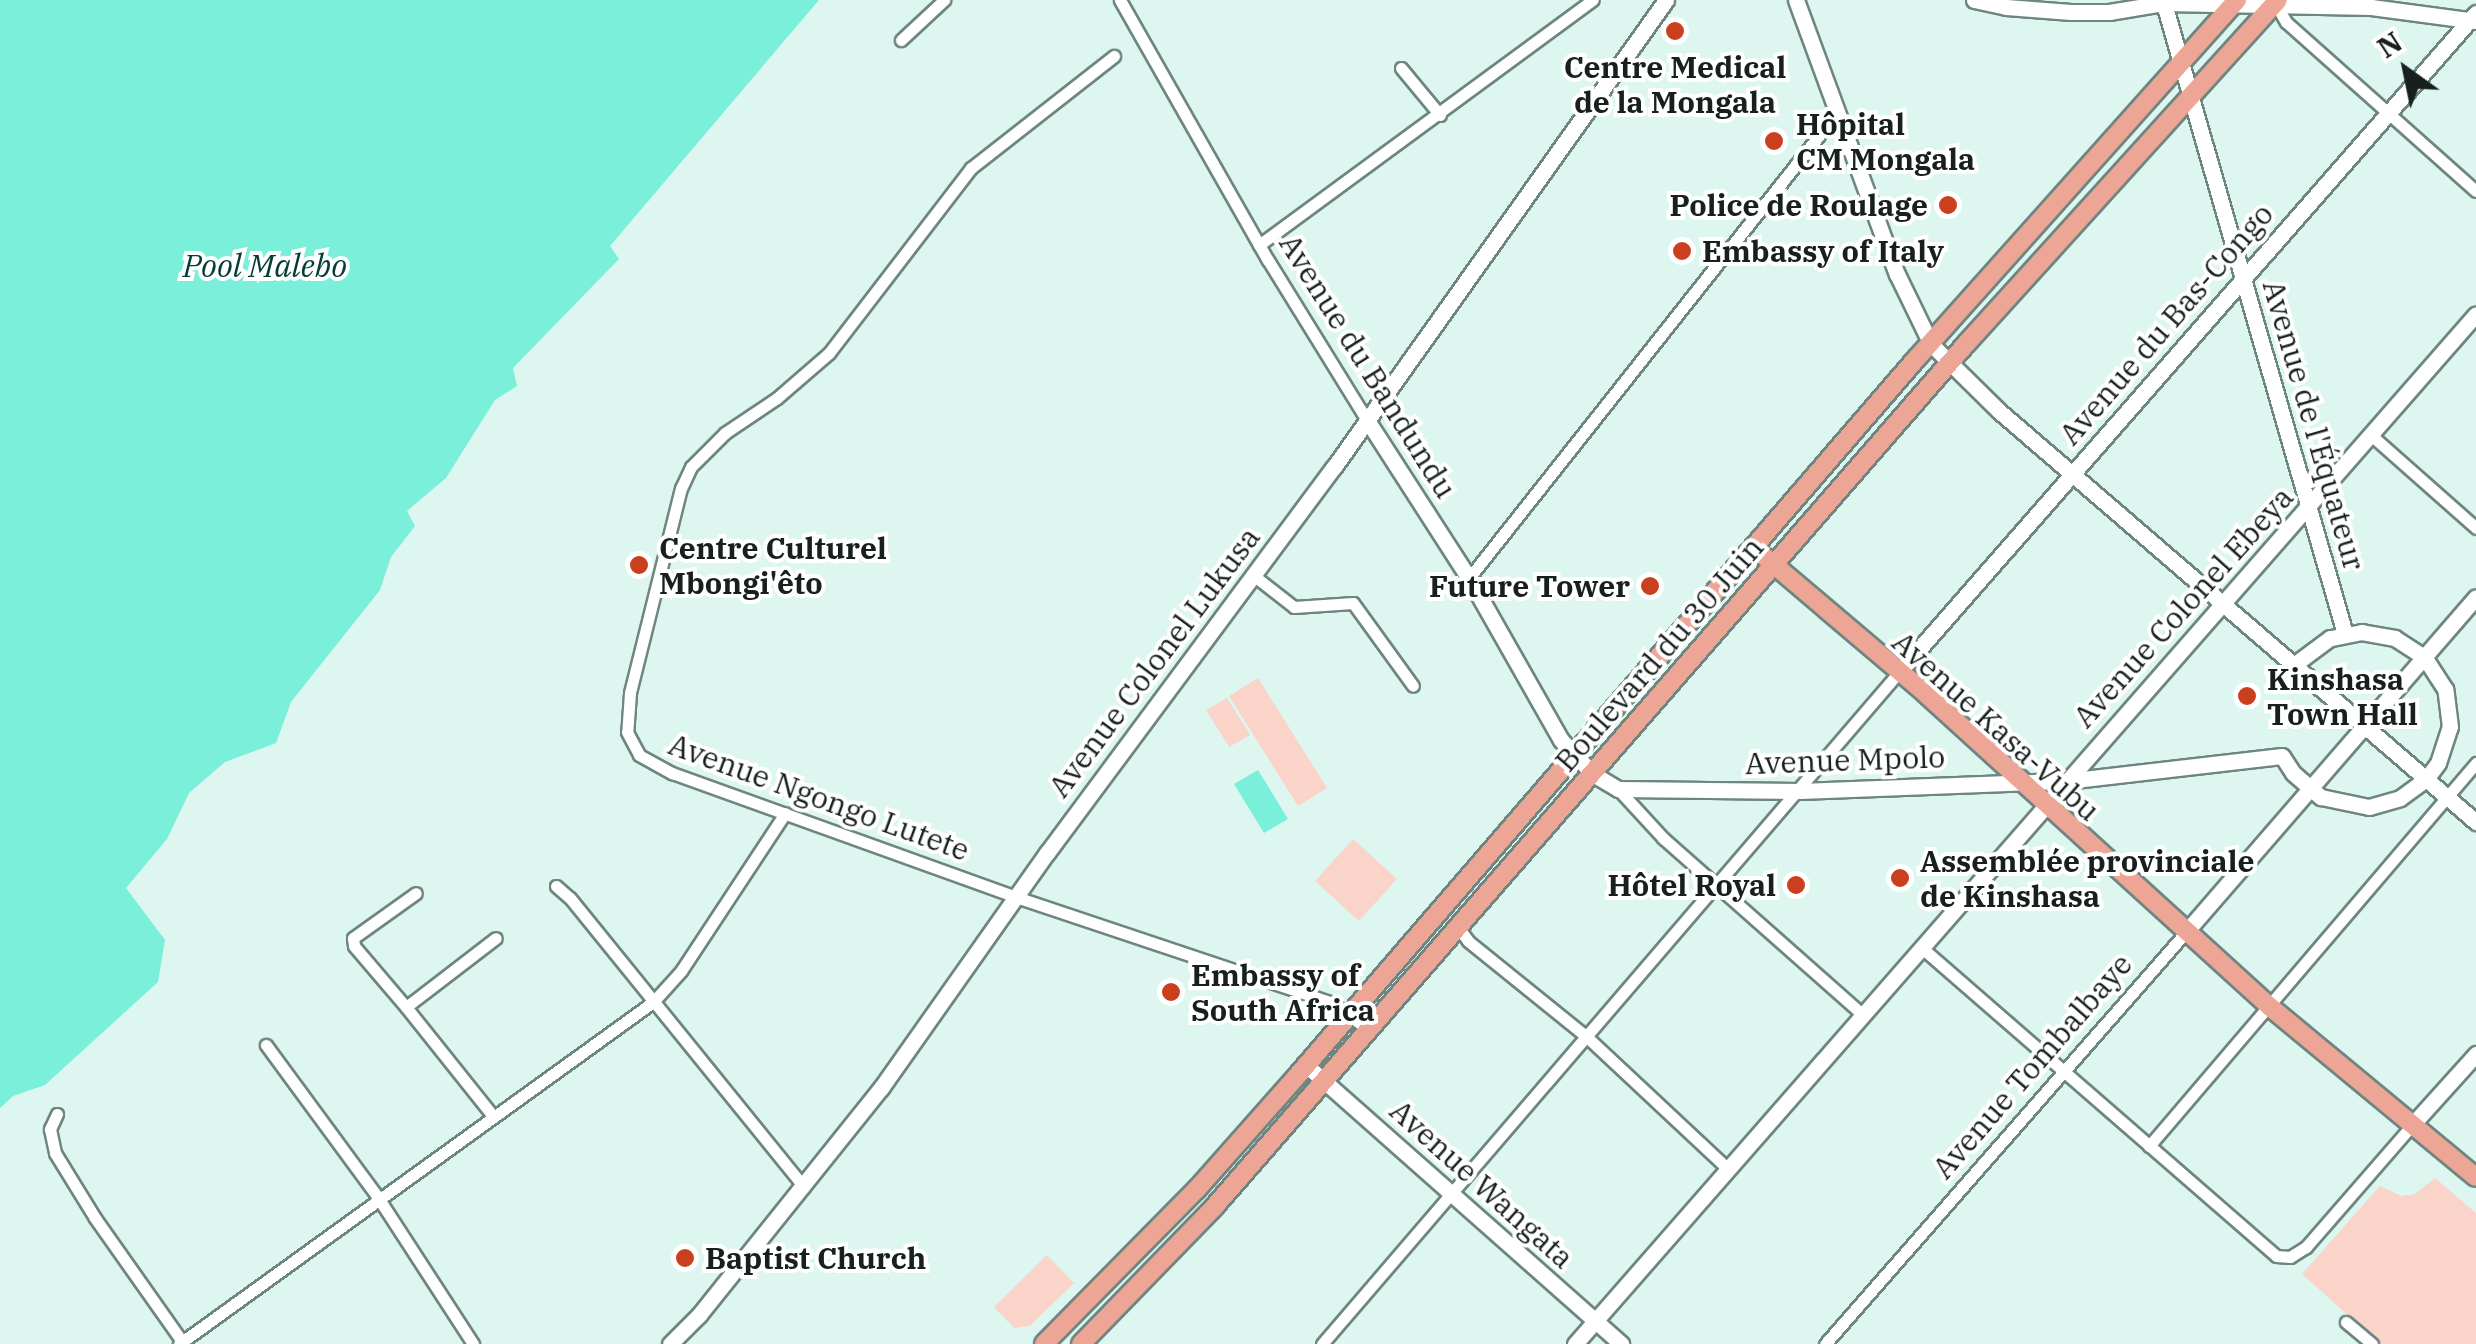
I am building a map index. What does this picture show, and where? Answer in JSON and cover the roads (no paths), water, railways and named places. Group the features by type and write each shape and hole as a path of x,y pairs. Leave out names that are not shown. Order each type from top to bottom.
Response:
{"main road":[{"name":"Boulevard du 30 Juin","path":"1044,1344 1197,1188 1575,758 1931,344 2236,1"},
{"name":"Boulevard du 30 Juin","path":"1081,1344 1215,1206 1948,364 2276,2"},
{"name":"Avenue Kasa-Vubu","path":"1754,549 1900,672 2269,1006 2476,1176"}],"street":[{"path":"901,40 944,0"},
{"name":"Avenue du Bandundu","path":"1120,0 1260,245 1469,578 1575,758 1593,774"},
{"path":"1260,245 1593,0"},
{"name":"Avenue Colonel Lukusa","path":"670,1344 804,1187 881,1088 1016,897 1367,420 1666,0"},
{"path":"1796,0 1909,305 1931,344 1948,364 2476,822"},
{"path":"1974,0 2006,8 2090,12 2164,2 2276,2 2474,18"},
{"name":"Avenue de l'Équateur","path":"2164,2 2344,634"},
{"path":"2276,2 2286,22 2476,191"},
{"name":"Avenue du Bas-Congo","path":"1900,672 2244,274 2474,18"},
{"name":"Avenue Ngongo Lutete","path":"1114,56 971,168 829,353 702,454 685,478 630,693 628,732 639,755 655,766 1016,897 1332,1004 1369,1030"},
{"path":"1401,68 1440,115"},
{"path":"1469,578 1836,114"},
{"name":"Avenue Colonel Ebeya","path":"1575,1344 2476,314"},
{"path":"2370,435 2476,528"},
{"path":"1253,575 1294,607 1353,603 1413,686"},
{"name":"Avenue Tombalbaye","path":"1825,1344 2476,597"},
{"path":"2295,664 2317,645 2344,634 2395,638 2424,657 2445,689 2450,727 2438,763 2426,779 2400,798 2369,806 2336,803 2308,788"},
{"path":"1322,1344 1900,672"},
{"name":"Avenue Mpolo","path":"1618,789 1800,791 2066,780 2282,756 2308,788"},
{"path":"2149,1146 2476,764"},
{"path":"1593,774 1618,789 1715,885 1862,1014"},
{"path":"57,1114 50,1130 55,1153 94,1218 182,1343 653,1002 681,972 786,813"},
{"path":"556,886 570,898 804,1187"},
{"path":"416,893 353,938 354,946 493,1116"},
{"path":"1458,927 1468,941 1588,1038 1729,1170"},
{"path":"406,1007 496,938"},
{"path":"1922,948 2066,1071 2262,1248 2283,1257 2298,1254 2316,1238 2476,1054"},
{"path":"266,1045 379,1200 473,1344"},
{"name":"Avenue Wangata","path":"1306,1065 1621,1344"},
{"path":"2346,1322 2372,1344"}],"water":[{"name":"Pool Malebo","path":"0,0 819,0 610,246 619,259 513,368 517,386 495,400 446,478 407,511 415,526 391,557 380,590 291,702 276,743 225,762 189,793 167,839 126,888 165,940 158,982 45,1085 13,1096 0,1108"},
{"path":"1258,770 1288,819 1264,833 1234,784"}],"place":[{"name":"Centre Medical de la Mongala","path":"1675,31"},
{"name":"Hôpital CM Mongala","path":"1774,141"},
{"name":"Police de Roulage","path":"1948,205"},
{"name":"Embassy of Italy","path":"1682,251"},
{"name":"Centre Culturel Mbongi'êto","path":"639,565"},
{"name":"Future Tower","path":"1650,586"},
{"name":"Kinshasa Town Hall","path":"2247,696"},
{"name":"Assemblée provinciale de Kinshasa","path":"1900,878"},
{"name":"Hôtel Royal","path":"1796,885"},
{"name":"Embassy of South Africa","path":"1171,992"},
{"name":"Baptist Church","path":"685,1258"}]}
